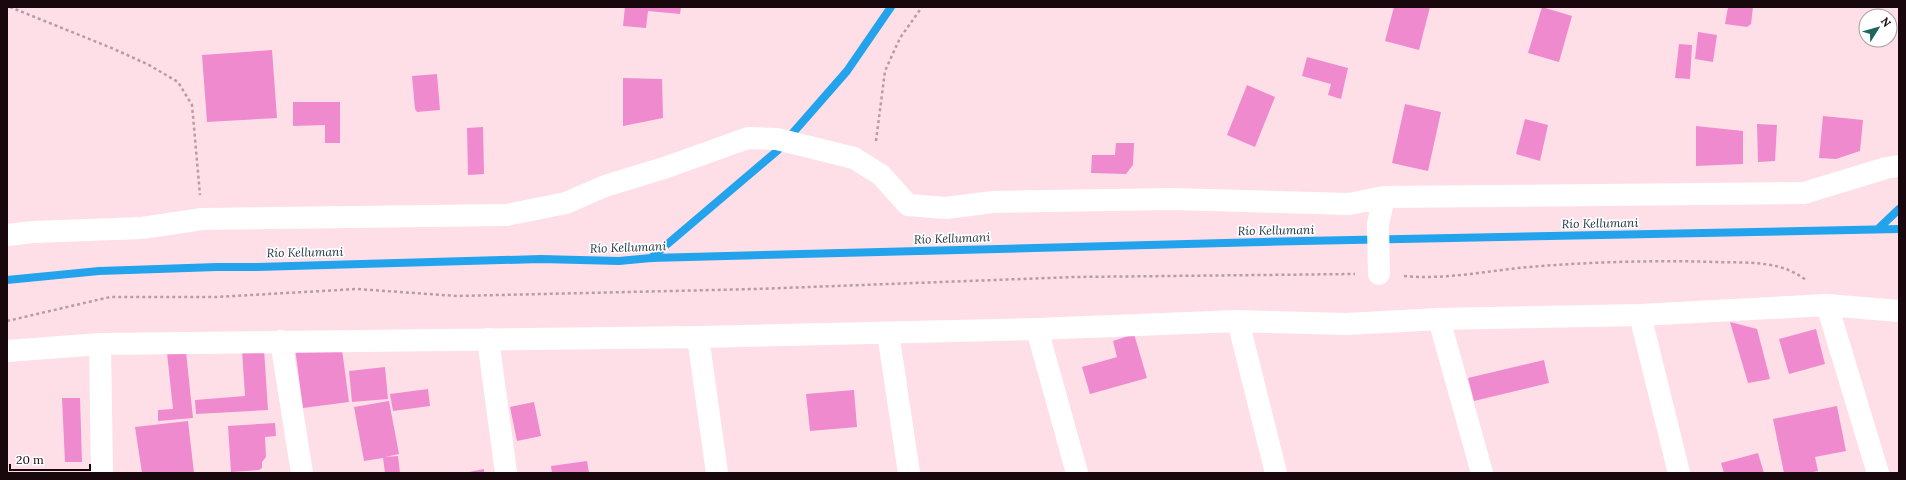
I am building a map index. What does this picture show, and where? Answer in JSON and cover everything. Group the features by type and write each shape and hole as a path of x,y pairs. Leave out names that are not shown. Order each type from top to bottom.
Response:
{"street":[{"path":"7,235 33,232 142,228 202,219 506,215 566,203 605,186 664,168 748,138 777,139 854,158 881,174 908,205 946,208 993,202 1062,199 1172,199 1350,204 1384,197 1804,193 1886,168 1899,166"},
{"path":"1379,264 1378,224 1384,197"},
{"path":"7,351 100,344 698,337 1037,329 1238,321 1346,324 1439,319 1640,315 1827,305 1899,311"},
{"path":"1827,305 1878,473"},
{"path":"1640,315 1679,473"},
{"path":"1439,319 1482,473"},
{"path":"1238,321 1276,473"},
{"path":"1037,329 1077,473"},
{"path":"888,333 909,473"},
{"path":"698,337 716,473"},
{"path":"488,339 506,473"},
{"path":"282,341 302,473"},
{"path":"100,344 102,473"}],"path":[{"path":"10,7 114,49 149,65 178,82 192,104 202,219"},
{"path":"868,167 876,137 885,71 900,38 922,7"},
{"path":"7,321 110,297 216,297 357,289 464,295 756,289 1379,264 1410,276 1449,275 1528,267 1618,262 1685,261 1752,263 1780,266 1798,274 1820,290 1827,305"}],"building":[{"path":"625,7 681,7 680,14 648,11 646,28 623,26"},
{"path":"1394,7 1430,7 1419,50 1385,41"},
{"path":"1542,7 1572,16 1559,62 1528,53"},
{"path":"1728,7 1753,7 1751,24 1747,27 1725,24"},
{"path":"1698,32 1717,35 1713,62 1695,59"},
{"path":"1679,44 1692,45 1690,79 1675,78"},
{"path":"272,50 277,118 207,122 202,55"},
{"path":"1307,57 1348,68 1341,99 1328,95 1331,84 1302,76"},
{"path":"437,74 440,110 417,112 415,109 412,76"},
{"path":"623,78 662,79 663,118 623,126"},
{"path":"1247,85 1275,97 1255,147 1227,135"},
{"path":"293,102 340,102 340,143 325,143 325,125 293,126"},
{"path":"1405,104 1441,112 1428,171 1392,163"},
{"path":"1823,116 1863,120 1860,151 1836,159 1819,158"},
{"path":"1525,119 1548,125 1540,161 1516,154"},
{"path":"1757,124 1777,125 1775,161 1758,162"},
{"path":"1696,126 1743,131 1743,164 1696,166"},
{"path":"483,127 484,174 468,175 467,128"},
{"path":"1116,143 1134,143 1133,165 1126,174 1091,173 1092,155 1115,155"},
{"path":"1730,322 1757,329 1770,379 1748,383"},
{"path":"1816,329 1825,364 1789,374 1779,339"},
{"path":"1134,334 1147,378 1090,394 1082,367 1117,357 1113,341"},
{"path":"341,342 349,402 303,408 295,348"},
{"path":"264,349 268,410 196,414 195,400 245,396 242,350"},
{"path":"186,352 193,418 158,421 158,410 173,409 167,353"},
{"path":"1544,360 1549,383 1474,401 1468,378"},
{"path":"385,367 388,399 352,402 349,371"},
{"path":"428,389 430,406 393,411 390,394"},
{"path":"854,390 857,427 810,431 806,394"},
{"path":"62,398 80,398 82,462 65,462"},
{"path":"389,401 399,454 385,457 398,456 400,473 385,473 383,458 364,461 354,407"},
{"path":"534,402 541,436 517,441 510,407"},
{"path":"1837,406 1846,451 1815,457 1818,471 1808,473 1784,473 1773,419"},
{"path":"188,421 194,473 142,473 135,427"},
{"path":"275,423 276,436 265,437 266,457 262,462 262,468 259,470 231,472 228,426"},
{"path":"1758,453 1764,473 1724,473 1721,463"},
{"path":"587,461 589,473 552,473 551,466"},
{"path":"484,469 484,473 469,473 469,472"}],"waterway":[{"path":"651,258 777,151 847,71 891,7"},
{"path":"1878,229 1899,209"},
{"name":"Río Kellumani","path":"7,280 99,271 217,267 541,259 619,261 651,258 1302,241 1899,229"}]}
